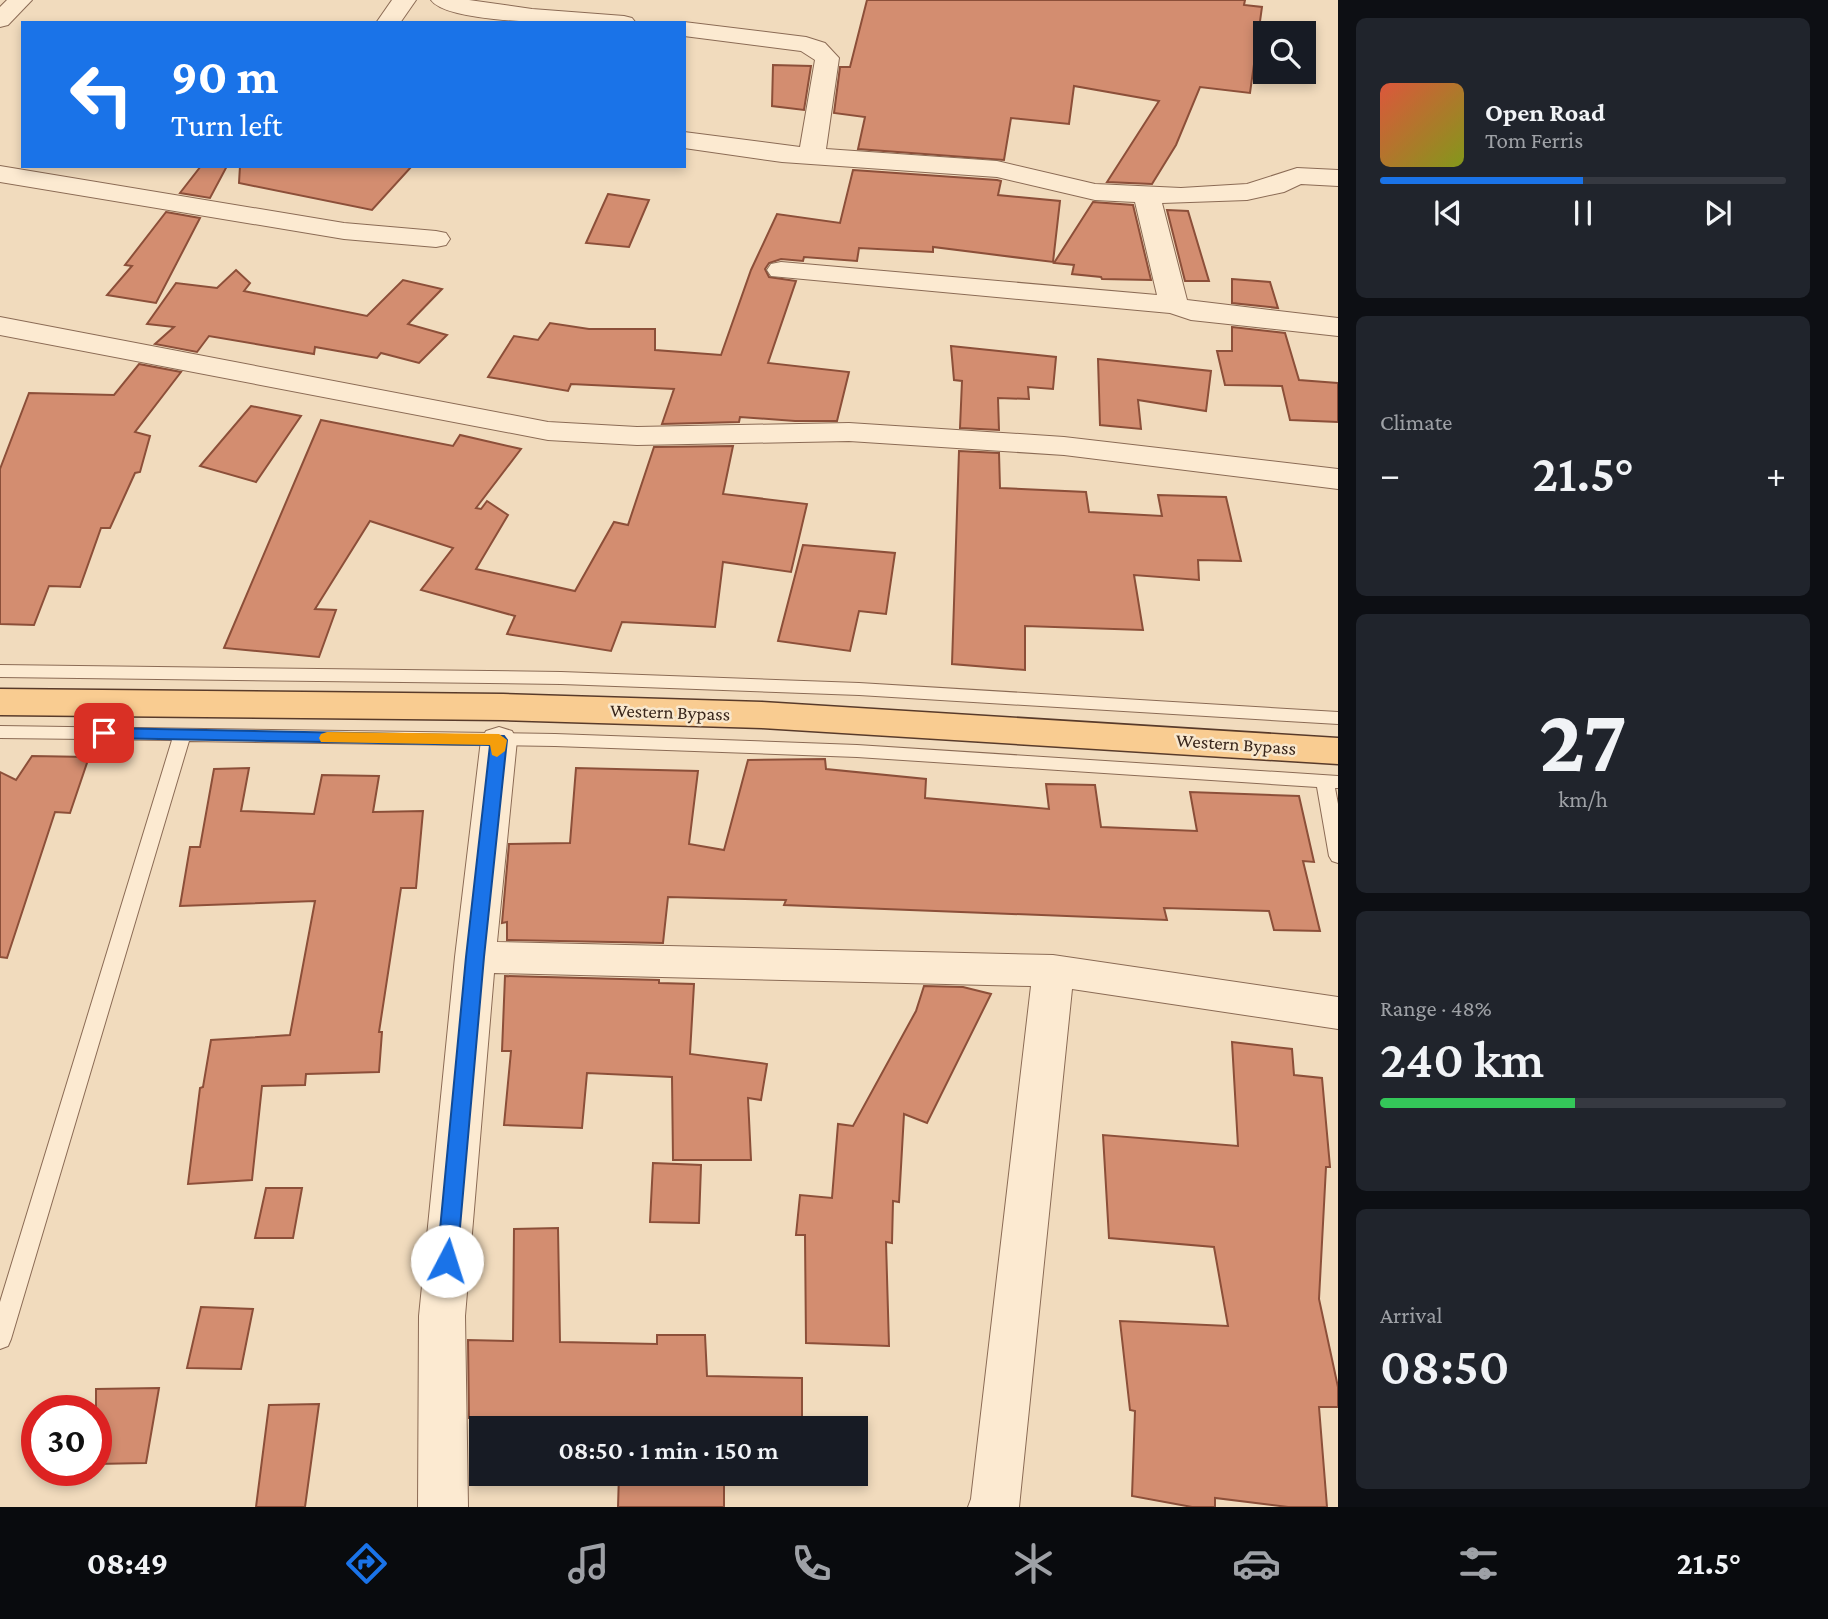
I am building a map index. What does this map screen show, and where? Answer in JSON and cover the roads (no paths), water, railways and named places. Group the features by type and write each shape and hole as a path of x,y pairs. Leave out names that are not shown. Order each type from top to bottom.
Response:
{"main road":[{"name":"Western Bypass","path":"0,702 503,707 762,715 1334,771"}],"street":[{"path":"4,33 20,0"},
{"path":"389,21 404,0"},
{"path":"443,0 457,5 524,14 602,21"},
{"path":"686,29 806,44 816,48 827,58 812,156"},
{"path":"686,140 812,156 997,169 1095,192 1181,196 1247,192 1275,186 1297,176 1338,178"},
{"path":"0,174 344,231 436,239"},
{"path":"1147,195 1174,305"},
{"path":"781,270 1174,305 1191,311 1338,327"},
{"path":"0,326 548,431 637,436 849,432 1064,446 1338,479"},
{"path":"443,1507 442,1316 475,957 499,740"},
{"path":"475,957 1053,971 1338,1013"},
{"path":"993,1507 996,1503 1053,971"}],"lane":[{"path":"0,671 561,678 859,689 1338,718"},
{"path":"0,732 499,740 856,751 1334,771 1338,856"},
{"path":"0,1339 183,735"}]}
